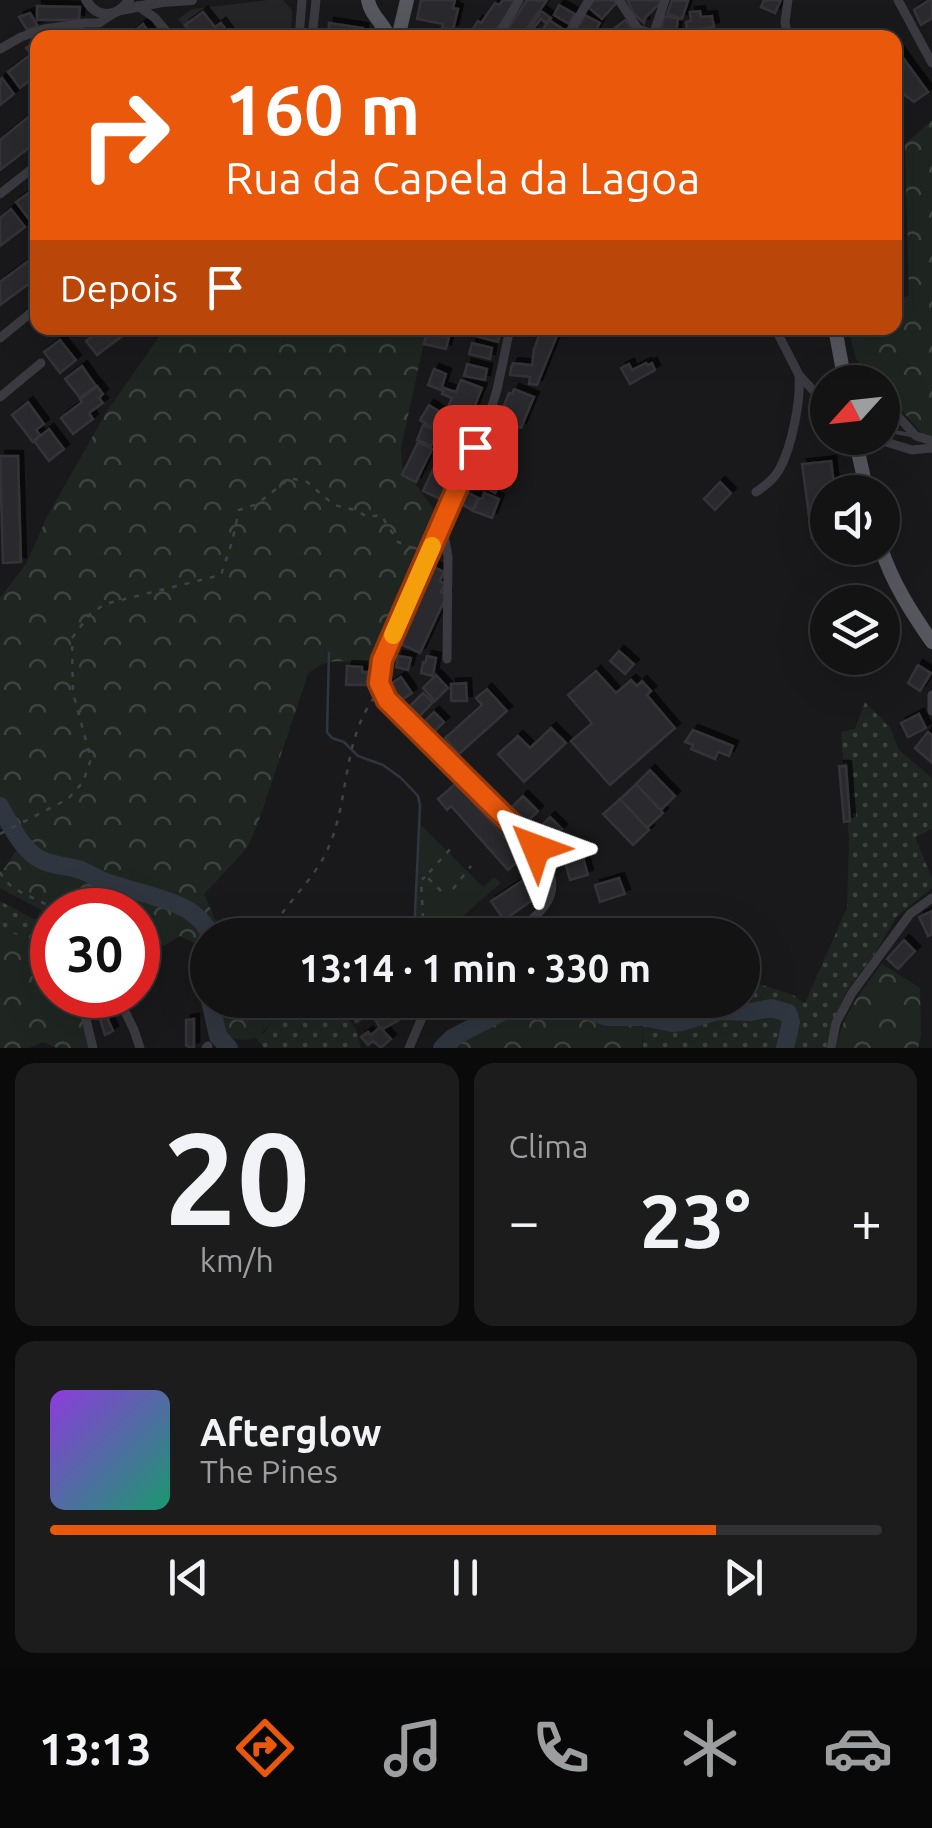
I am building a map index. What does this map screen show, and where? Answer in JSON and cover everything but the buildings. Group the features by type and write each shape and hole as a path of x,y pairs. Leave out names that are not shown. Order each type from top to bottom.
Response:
{"main road":[{"path":"369,6 382,19 395,19 406,5"},
{"path":"400,30 406,5"},
{"path":"369,6 384,30"},
{"path":"835,335 842,365"},
{"path":"887,565 932,642"}],"street":[{"path":"86,0 96,12"},
{"path":"44,30 99,24 134,3 192,0"},
{"path":"300,30 302,0"},
{"path":"313,30 316,0"},
{"path":"502,30 519,0"},
{"path":"571,30 589,0"},
{"path":"619,0 640,30"},
{"path":"654,30 665,0"},
{"path":"786,30 788,0"},
{"path":"898,0 932,64"},
{"path":"134,3 165,30"},
{"path":"85,23 96,12 117,12"},
{"path":"0,49 30,34"},
{"path":"0,194 30,170"},
{"path":"2,332 30,313"},
{"path":"509,335 490,412 379,674 387,700 536,848 551,876 552,889 542,912 534,918"},
{"path":"778,335 798,375 810,387"},
{"path":"0,396 41,363"},
{"path":"756,492 779,470 787,452 800,392 798,375"},
{"path":"900,419 916,436 932,445"},
{"path":"900,446 912,450 932,445"},
{"path":"437,534 447,546 447,659"},
{"path":"932,695 932,711"},
{"path":"831,1048 836,1023 852,993 910,914 932,898"},
{"path":"86,1018 93,1048"},
{"path":"128,1018 140,1048"},
{"path":"411,1044 423,1018"}],"lane":[{"path":"900,432 916,436"}],"path":[{"path":"0,834 68,799 83,782 91,759 73,693 72,638 90,614 105,604 221,575 239,510 258,504 290,478 307,482 334,505 368,517 381,515 398,542 428,554"},
{"path":"280,918 326,853 352,746 365,711 381,690"},
{"path":"424,918 422,880 452,848"},
{"path":"453,889 471,866"},
{"path":"0,872 14,890 30,895"},
{"path":"426,876 441,891"}],"shaded area":[{"path":"283,0 292,10 291,30 187,30 178,19 192,9"}],"green space":[{"path":"932,120 932,438 924,436 900,408 900,365 861,365 850,335 902,335 902,298 909,295 905,144"},
{"path":"160,335 425,335 401,448 402,466 438,515 374,666 331,662 308,674 247,848 204,894 215,918 202,918 184,906 160,898 160,888 128,888 78,868 48,862 21,840 12,825 7,827 16,841 44,868 66,871 105,888 30,888 30,904 0,888 0,872 18,849 0,829 0,598 26,564 48,515 106,413"},
{"path":"865,702 890,728 899,750 932,778 932,829 915,837 932,878 932,888 896,917 848,989 831,1025 826,1048 643,1048 643,1018 760,1018 760,984 805,1003 847,908 849,840 841,732 855,729"},
{"path":"420,824 483,887 494,877 501,883 461,918 416,918"},
{"path":"0,901 30,917 30,935 0,929"},
{"path":"160,904 193,918 190,918 190,941 180,936 164,946 160,943"},
{"path":"0,929 30,935 30,1018 82,1018 89,1048 57,1048 43,1042 29,1048 0,1048"},
{"path":"882,964 920,988 918,1048 836,1048 848,1014"},
{"path":"216,1018 273,1018 262,1033 250,1039 219,1035"},
{"path":"273,1018 347,1018 356,1029 361,1048 264,1048 255,1037 265,1032"},
{"path":"481,1018 643,1018 642,1048 451,1048 486,1031"}],"waterway":[{"path":"329,653 327,732 358,756 383,765 418,796 415,918"},
{"path":"0,806 20,840 36,857 167,900 197,918"},
{"path":"442,1048 452,1038 508,1009 530,1005 579,1008 607,1017 643,1017 672,1023 718,1011 771,1008 788,1013 791,1022 785,1048"},
{"path":"214,1018 218,1036 229,1048"}],"slow traffic":[{"path":"393,635 432,546"}],"route":[{"path":"475,447 382,660 379,683 387,700 536,848"}]}
